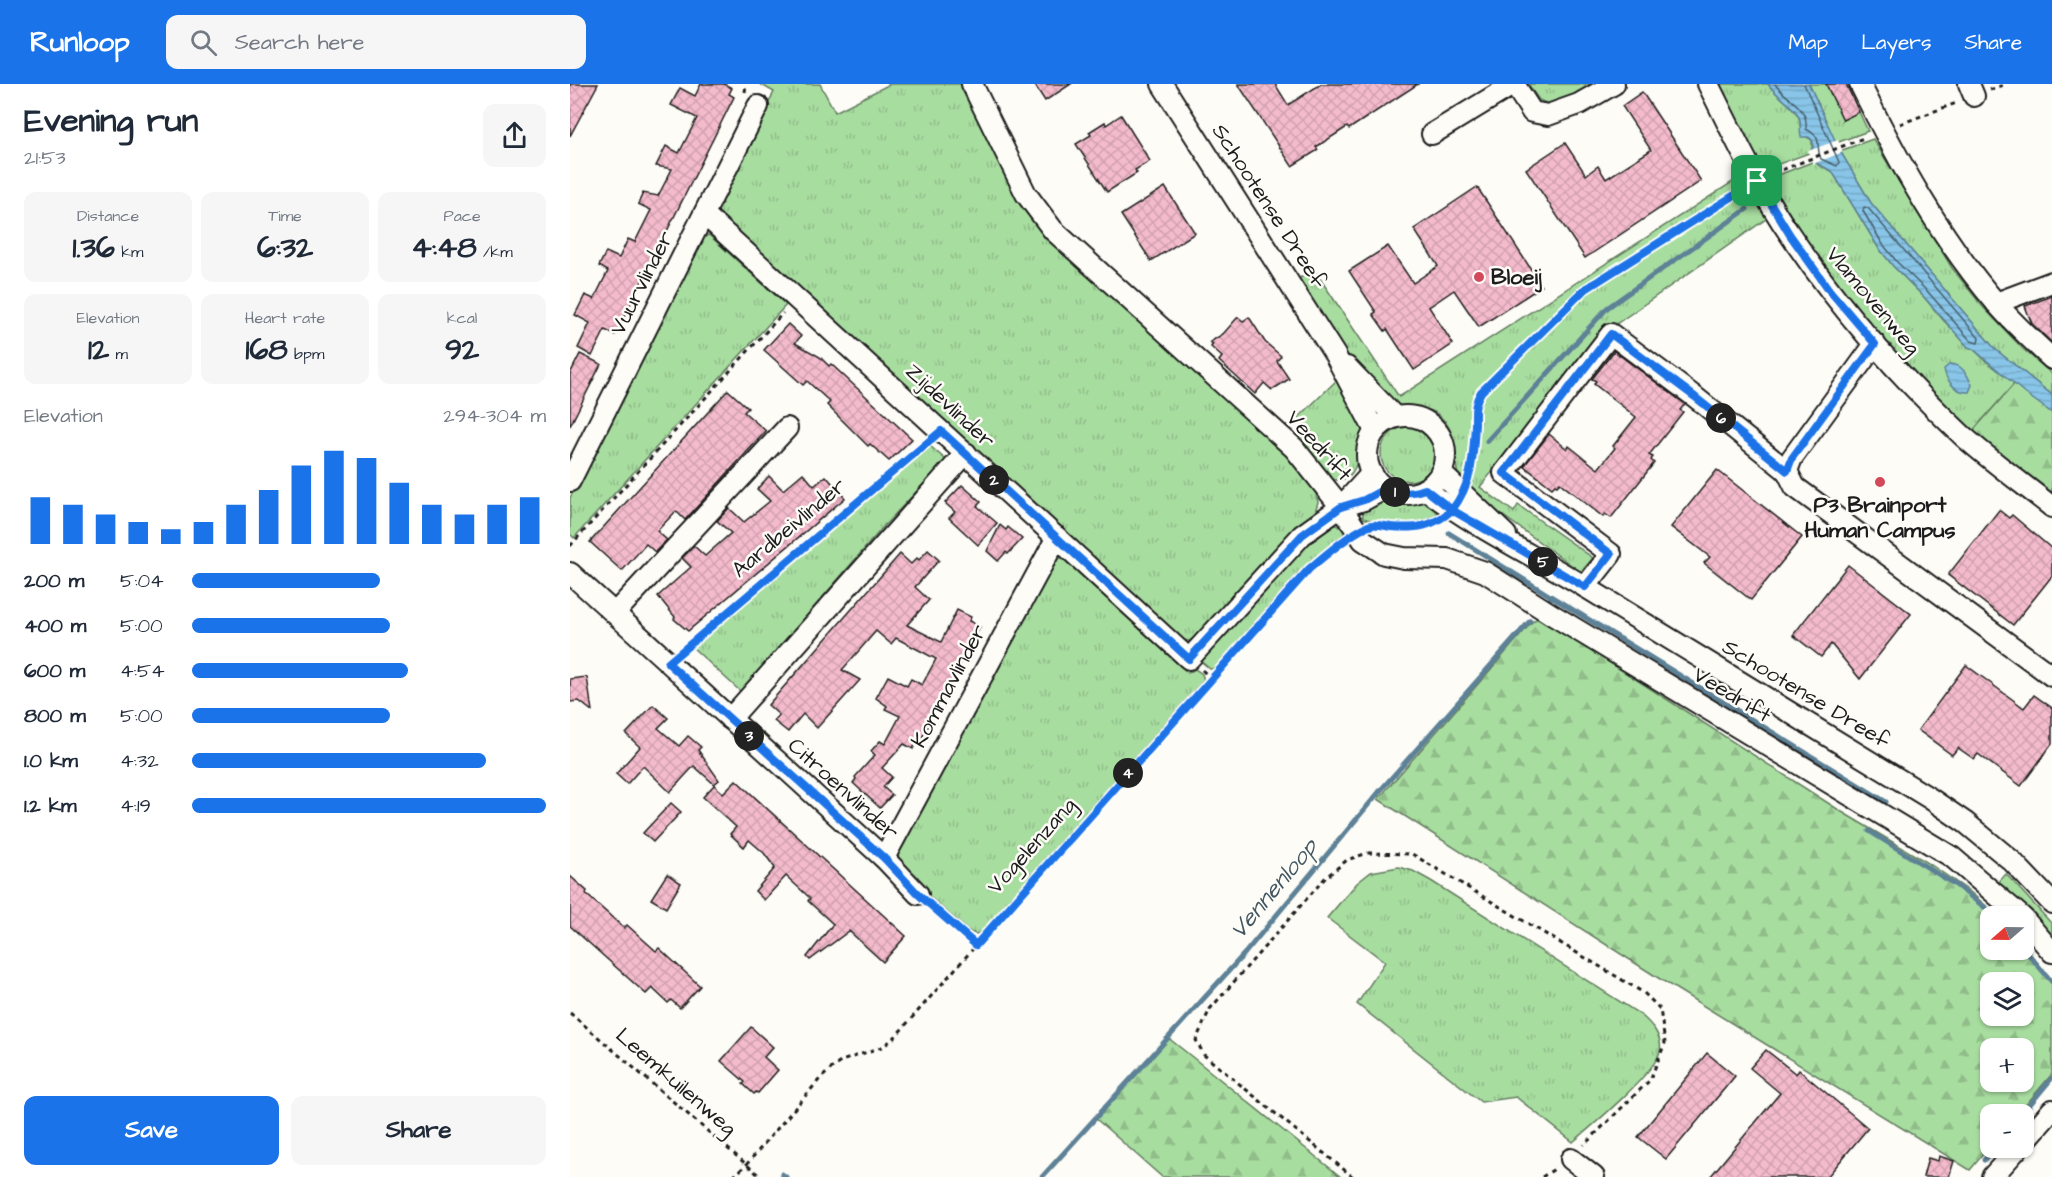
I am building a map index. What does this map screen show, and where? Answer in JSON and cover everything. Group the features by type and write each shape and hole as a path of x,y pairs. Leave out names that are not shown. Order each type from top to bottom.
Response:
{"street":[{"name":"Veedrift","path":"972,84 1026,194 1053,230 1294,448 1341,507 1363,540 1384,554 1404,558 1448,559 1485,572 1952,857 2008,906"},
{"name":"Schootense Dreef","path":"1162,84 1335,355 1375,431"},
{"path":"1432,134 1514,84 1532,112 1548,115 1579,104 1614,84"},
{"name":"Vlamovenweg","path":"1708,84 1757,181 1790,235 1823,281 1918,392 1965,437 2052,507"},
{"path":"1860,84 1883,131 1929,210 1996,303 2052,359"},
{"name":"Vuurvlinder","path":"570,481 758,106"},
{"name":"Zijdevlinder","path":"704,214 1189,659 1302,535 1341,507"},
{"path":"1996,303 2052,282"},
{"path":"1585,587 1611,554 1504,473 1611,334 1695,397 1787,471 1795,487 2052,676"},
{"path":"1787,471 1792,458 1875,344"},
{"name":"Schootense Dreef","path":"1335,355 1395,417"},
{"path":"1410,416 1425,420 1436,430 1444,443 1445,459 1441,473 1434,483 1412,494 1398,493 1386,488 1378,482 1368,462 1367,452 1375,431 1395,417 1410,416"},
{"path":"615,613 787,428"},
{"path":"730,719 966,453"},
{"path":"1341,507 1372,473"},
{"name":"Schootense Dreef","path":"1441,473 1458,503 1485,531 1585,587 1931,799 1966,823 2012,861 2052,903"},
{"path":"1341,507 1364,500 1386,488"},
{"name":"Schootense Dreef","path":"1425,489 1458,503"},
{"name":"Kommavlinder","path":"884,858 1057,537"},
{"name":"Citroenvlinder","path":"570,573 884,858 918,894"},
{"name":"Veedrift","path":"2034,932 2052,952"},
{"path":"2034,1131 2052,1110"},
{"path":"1992,1177 2009,1158"},
{"path":"1571,1159 1594,1177"}],"path":[{"path":"1358,532 1371,525 1409,528 1424,526 1440,521 1458,503 1471,469 1475,406 1481,392 1584,290 1757,181 1807,159 1883,131 1971,90 2006,84"},
{"path":"570,546 796,298"},
{"name":"Aardbeivlinder","path":"668,663 941,431"},
{"name":"Vogelenzang","path":"733,1177 833,1067 842,1061 884,1046 895,1037 1309,569 1336,546 1358,532"},
{"path":"1353,1177 1204,1055 1196,1040 1210,1009 1325,878 1347,860 1367,853 1412,854 1644,993 1660,1009 1665,1042 1650,1080 1571,1159"},
{"path":"918,894 976,945"},
{"name":"Leemkuilenweg","path":"570,1013 761,1177"}],"green space":[{"path":"760,84 820,84 835,112 890,84 964,84 1017,192 1277,441 1303,471 1316,492 1318,502 1315,512 1288,535 1198,636 1189,641 1179,639 719,218 717,204 774,92"},
{"path":"1528,84 1600,84 1553,106 1539,100"},
{"path":"1716,84 1768,84 1797,115 1805,136 1812,140 1812,152 1762,170"},
{"path":"1809,84 1846,84 1868,131 1836,143"},
{"path":"1873,139 1952,268 1983,307 2023,349 2052,374 2052,395 1995,349 1871,203 1840,151"},
{"path":"1815,161 1818,165 1832,171 1878,247 1893,266 1944,321 1987,362 2015,383 1972,432 1939,401 1865,321 1797,233 1768,183 1773,177"},
{"path":"1751,170 1776,212 1602,334 1480,487 1514,512 1518,505 1593,558 1581,572 1468,490 1458,475 1451,431 1440,416 1428,409 1396,405 1351,360 1297,279 1315,271 1399,397"},
{"path":"709,235 786,305 574,538 570,534 570,498 703,237"},
{"path":"1338,379 1364,425 1364,431 1355,468 1348,477 1337,480 1330,479 1293,439 1306,426 1298,418"},
{"path":"2015,383 2052,413 2052,499 1972,432"},
{"path":"1408,427 1418,429 1427,435 1433,444 1435,454 1433,464 1427,473 1418,479 1408,481 1398,479 1389,473 1383,464 1381,454 1383,444 1389,435 1398,429"},
{"path":"929,445 946,460 884,526 741,692 691,646"},
{"path":"1384,498 1404,503 1431,503 1442,510 1434,516 1415,523 1393,524 1363,518 1366,507"},
{"path":"1328,524 1334,524 1346,530 1299,573 1215,669 1210,669 1197,658 1303,538"},
{"path":"1061,557 1188,673 1195,669 1202,674 1204,680 983,931 974,934 922,890 898,862 897,856 1054,560"},
{"path":"1539,617 1842,812 1928,863 1986,906 1980,906 1980,960 2034,960 2034,958 2052,980 2052,1074 2026,1104 1980,1104 1980,1158 1970,1170 1660,979 1378,799 1532,622"},
{"path":"1399,867 1413,871 1431,881 1641,1015 1655,1031 1660,1040 1660,1051 1648,1072 1573,1142 1516,1097 1481,1102 1357,1004 1385,962 1327,918 1357,883 1371,872"},
{"path":"2006,874 2052,924 2052,945 2034,926 2034,906 2014,906 1995,886"},
{"path":"1167,1037 1341,1177 1162,1177 1095,1118"}],"water":[{"path":"1768,84 1809,84 1840,151 1871,203 1995,349 2052,395 2052,413 1968,347 1893,266 1878,247 1832,171 1816,163 1811,150 1813,141 1808,137 1801,137 1800,120 1797,113"},
{"path":"1950,364 1958,366 1966,374 1972,385 1969,392 1960,391 1949,382 1944,369"}],"pier":[{"path":"1838,140 1843,152 1813,164 1808,151"}],"building":[{"path":"570,84 598,84 570,136"},
{"path":"701,84 724,84 732,88 729,94 734,97 615,335 605,330 592,356 578,348 590,323 575,315 585,295 594,299 608,271 599,266 606,252 619,258 628,239 635,242 651,210 638,204 643,193 658,196 672,169 656,166 666,146 679,153 697,118 671,105 680,88 695,96"},
{"path":"1034,84 1071,84 1045,101"},
{"path":"1238,84 1275,84 1288,105 1321,84 1418,84 1349,129 1347,127 1316,147 1318,150 1292,166"},
{"path":"1826,84 1846,84 1859,112 1843,120"},
{"path":"1642,92 1701,181 1585,258 1526,169 1565,143 1586,175 1598,166 1606,179 1651,150 1622,106"},
{"path":"1121,115 1150,161 1135,170 1137,173 1107,192 1076,144 1091,135 1089,132"},
{"path":"1165,187 1195,233 1151,261 1121,215"},
{"name":"Bloeij","path":"1477,187 1542,286 1479,327 1454,290 1429,307 1453,344 1414,370 1387,329 1385,331 1373,314 1376,312 1349,271 1388,246 1413,283 1438,266 1414,229"},
{"path":"2052,296 2052,343 2032,324 2025,306"},
{"path":"1238,317 1243,321 1249,317 1265,342 1281,356 1277,361 1289,379 1272,390 1264,383 1255,394 1219,361 1222,357 1211,347 1213,344 1210,342 1223,334"},
{"path":"788,324 801,336 795,343 820,357 829,366 831,364 912,439 889,461 870,444 868,446 827,405 830,402 807,381 803,385 764,350"},
{"path":"1614,351 1685,404 1680,410 1683,412 1649,455 1653,457 1651,460 1654,463 1611,518 1605,514 1603,517 1560,483 1552,488 1524,466 1549,434 1567,449 1569,446 1598,469 1615,448 1613,446 1636,417 1594,384 1596,381 1592,379"},
{"path":"580,354 601,364 570,426 570,374"},
{"path":"728,390 748,408 744,412 766,431 685,520 676,511 657,531 667,540 655,552 646,544 622,571 590,542"},
{"path":"1717,470 1802,537 1751,600 1704,563 1710,557 1671,527"},
{"path":"803,473 814,486 826,476 845,498 688,631 674,619 675,617 658,596 691,567 682,558 694,546 705,556 731,533 717,521 729,508 744,522 770,501 757,489 769,476 783,490"},
{"path":"962,485 981,502 977,506 997,523 978,545 949,518 955,512 945,503"},
{"path":"1999,510 2009,518 2012,515 2052,549 2052,576 2013,625 1948,575"},
{"path":"1000,525 1006,530 1008,527 1022,539 998,561 987,551"},
{"path":"928,550 939,560 915,587 929,600 907,625 941,642 957,610 971,617 969,621 980,627 941,702 925,726 928,727 920,741 918,739 913,749 904,744 882,768 892,777 883,787 892,795 880,808 853,783 855,777 875,755 871,751 880,741 885,744 900,716 885,709 887,706 876,698 888,676 907,686 911,679 922,685 936,659 896,638 891,644 876,631 842,670 860,680 817,728 803,714 788,732 774,721 779,715 768,705 900,554 911,564 917,558 919,560"},
{"path":"1848,565 1911,614 1860,679 1831,644 1821,657 1793,635"},
{"path":"1966,665 2024,708 2034,695 2052,708 2052,744 2021,786 1978,754 1974,759 1958,748 1952,755 1918,730"},
{"path":"587,677 592,711 579,701 570,702 570,679"},
{"path":"653,705 668,718 658,728 679,746 688,736 701,747 698,750 719,780 714,784 694,766 670,792 643,766 627,784 616,774 640,747 626,734"},
{"path":"736,780 906,936 883,962 849,931 810,960 807,957 833,924 786,876 764,900 755,891 775,868 764,853 749,840 744,847 730,834 736,827 703,797 714,785 723,793"},
{"path":"671,803 681,812 653,842 643,833"},
{"path":"667,874 681,883 666,908 651,899"},
{"path":"570,876 587,891 586,894 624,928 627,925 656,951 659,948 700,986 680,1008 671,1000 668,1003 652,988 646,994 570,926"},
{"path":"751,1027 773,1047 764,1057 778,1070 758,1093 754,1094 743,1084 745,1082 721,1061"},
{"path":"1766,1050 1796,1074 1799,1070 1868,1128 1827,1177 1710,1177 1780,1093 1750,1068"},
{"path":"1707,1053 1735,1076 1666,1159 1638,1137"},
{"path":"1939,1156 1954,1161 1949,1177 1923,1177 1928,1158 1938,1161"}],"waterway":[{"name":"Vennenloop","path":"1487,441 1607,308 1747,209"},
{"name":"Vennenloop","path":"1449,533 1552,597 1547,602"},
{"path":"1552,597 1886,802"},
{"name":"Vennenloop","path":"1042,1177 1245,953 1379,792 1530,621"},
{"path":"1869,831 1957,886 1983,906"},
{"path":"2033,960 2052,982"},
{"path":"2030,1104 2052,1078"},
{"path":"782,1174 786,1177"}],"place":[{"name":"Bloeij","path":"1479,277"},
{"name":"P3 Brainport Human Campus","path":"1880,482"}],"route":[{"path":"1757,181 1584,290 1481,392 1475,406 1469,480 1463,495 1452,510 1425,489 1412,494 1398,493 1386,488 1364,500 1341,507 1302,535 1189,659 941,431 668,663 884,858 918,894 976,945 1309,569 1336,546 1358,532 1371,525 1409,528 1424,526 1440,521 1452,510 1585,587 1611,554 1504,473 1611,334 1695,397 1787,471 1792,458 1875,344 1830,291 1790,235 1757,181"}]}
